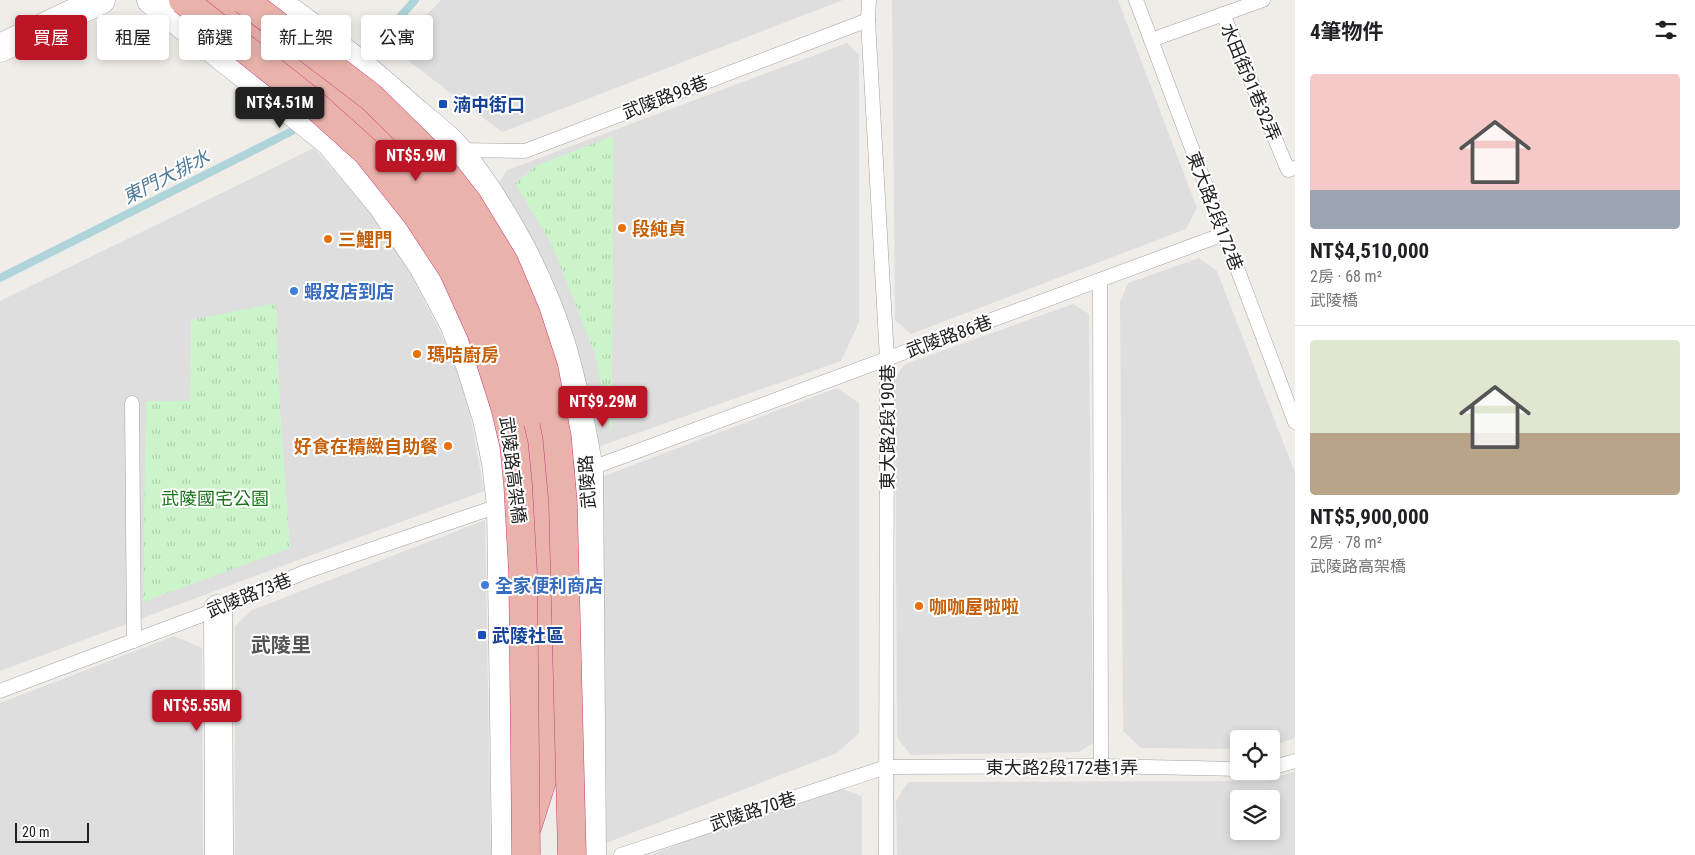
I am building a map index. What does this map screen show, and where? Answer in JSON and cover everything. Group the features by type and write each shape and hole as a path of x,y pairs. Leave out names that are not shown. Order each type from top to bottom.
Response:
{"highway":[{"name":"武陵路高架橋","path":"183,0 308,99 367,152 417,216 453,270 481,332 505,407 514,445 518,485 523,574 526,855"},
{"path":"244,0 371,97 432,157 468,204 504,262 526,314 546,379 557,437 563,503 572,855"},
{"path":"213,1 366,119 400,153 435,200 464,244 492,297 513,353 530,413 538,452 542,494 545,580 546,768 518,855"},
{"path":"546,768 587,855"}],"street":[{"path":"0,48 101,0"},
{"path":"151,0 330,142 382,205 423,266 454,324 471,368 487,419 496,463 501,505 506,855"},
{"name":"武陵路","path":"274,0 310,25 382,82 445,145 493,200 516,240 538,285 560,340 578,408 589,469 592,855"},
{"path":"213,1 358,110 445,145"},
{"path":"371,192 445,145"},
{"path":"218,609 219,855"}],"lane":[{"name":"東大路2段190巷","path":"869,0 868,20 887,359 886,855"},
{"name":"東大路2段172巷","path":"1136,0 1295,422"},
{"path":"1151,40 1263,0"},
{"name":"水田街91巷32弄","path":"1223,14 1288,170 1295,168"},
{"name":"武陵路98巷","path":"445,145 525,151 868,20"},
{"name":"武陵路86巷","path":"589,469 1224,234"},
{"path":"1100,280 1101,766"},
{"path":"132,404 134,641"},
{"name":"武陵路73巷","path":"0,691 218,609 305,572 501,505"},
{"path":"1280,765 1295,761"},
{"name":"東大路2段172巷1弄","path":"886,767 1101,766 1230,769"},
{"name":"武陵路70巷","path":"621,855 886,767"}],"shaded area":[{"path":"441,0 843,0 502,132 407,60 433,60 433,15 426,15"},
{"path":"892,0 1118,0 1197,208 1186,229 911,334 895,320"},
{"path":"847,43 859,55 859,322 841,361 595,448 497,186 507,170"},
{"path":"314,148 393,239 464,379 484,491 0,671 0,301"},
{"path":"1199,258 1217,271 1295,473 1295,738 1280,743 1280,730 1230,730 1230,749 1141,748 1123,731 1120,302 1128,283"},
{"path":"1073,304 1089,314 1093,743 1079,752 911,755 897,738 895,378 905,364"},
{"path":"837,388 859,403 859,733 837,753 601,845 601,477"},
{"path":"485,520 491,855 235,855 235,626 252,610"},
{"path":"174,636 202,648 203,855 0,855 0,703"},
{"path":"1295,771 1295,855 897,855 896,801 908,782 1266,781 1280,780 1280,776"},
{"path":"834,786 862,796 862,855 650,855"}],"green space":[{"path":"613,136 612,435 594,351 552,245 515,183 538,165"},
{"name":"武陵國宅公園","path":"276,303 280,408 290,548 143,602 146,401 190,401 191,320"}],"waterway":[{"name":"東門大排水","path":"402,15 415,0"},
{"name":"東門大排水","path":"0,278 302,126"}],"place":[{"name":"湳中街口","path":"443,104"},
{"name":"段純貞","path":"622,228"},
{"name":"三鯉門","path":"328,239"},
{"name":"蝦皮店到店","path":"294,291"},
{"name":"瑪咭廚房","path":"417,354"},
{"name":"好食在精緻自助餐","path":"448,446"},
{"name":"全家便利商店","path":"485,585"},
{"name":"咖咖屋啦啦","path":"919,606"},
{"name":"武陵社區","path":"482,635"}],"district":[{"name":"武陵里","path":"281,645"}]}
